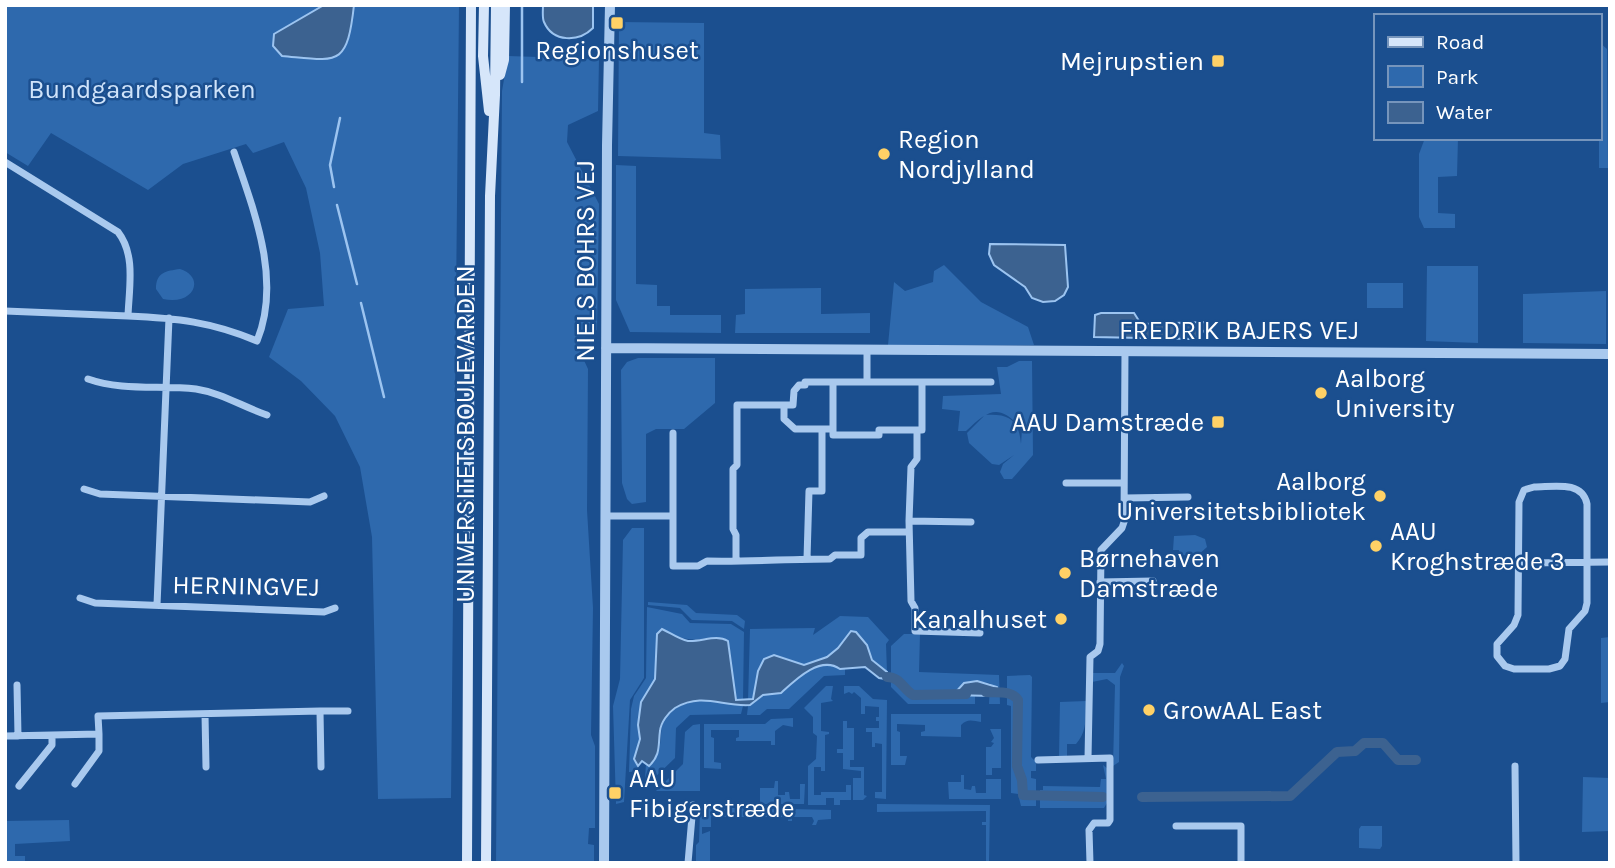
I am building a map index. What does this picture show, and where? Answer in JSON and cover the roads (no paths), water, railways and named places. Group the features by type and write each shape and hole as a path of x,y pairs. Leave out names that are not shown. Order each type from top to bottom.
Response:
{"main road":[{"name":"UNIVERSITETSBOULEVARDEN","path":"467,863 471,5"},
{"path":"484,5 484,56 492,145"},
{"name":"UNIVERSITETSBOULEVARDEN","path":"486,863 492,145 496,5"},
{"path":"495,95 504,60 505,5"}],"street":[{"name":"NIELS BOHRS VEJ","path":"604,863 610,5"},
{"path":"234,152 254,212 266,275 268,303 265,322 257,341"},
{"path":"5,162 118,232 128,250 128,316"},
{"path":"5,310 169,318 213,324 266,345"},
{"name":"HERNINGVEJ","path":"156,605 169,318"},
{"name":"FREDRIK BAJERS VEJ","path":"606,348 1610,354"},
{"path":"867,349 867,382"},
{"path":"1088,758 1090,657 1098,651 1100,644 1101,550 1122,528 1125,498 1125,351"},
{"path":"88,379 104,385 197,390 216,394 267,415"},
{"path":"736,561 733,469 737,465 737,405 794,404 794,391 799,385 805,385 805,382 991,383"},
{"path":"833,382 833,435 879,435 880,430 922,430 922,382"},
{"path":"784,405 784,419 795,429 833,429"},
{"path":"807,559 809,491 822,491 822,429"},
{"path":"917,430 917,459 911,467 909,522 915,631 979,633"},
{"path":"673,433 673,566 698,566 707,561 830,559 835,555 861,555 861,538 869,533 909,532"},
{"path":"1066,483 1124,483"},
{"path":"1534,487 1574,487 1582,491 1587,504 1587,562 1586,607 1567,633 1565,659 1557,667 1507,667 1496,653 1497,644 1517,619 1519,502 1524,490 1534,487"},
{"path":"84,489 100,494 310,502 324,496"},
{"path":"1125,498 1188,498"},
{"path":"605,516 673,516"},
{"path":"909,522 971,522"},
{"path":"1519,563 1610,562"},
{"path":"1100,582 1153,581"},
{"name":"HERNINGVEJ","path":"80,597 95,603 324,612 335,608"},
{"path":"17,685 18,736"},
{"path":"320,711 321,767"},
{"path":"75,784 99,751 99,716 348,711"},
{"path":"205,714 206,767"},
{"path":"5,736 99,734"},
{"path":"19,786 52,745 52,735"},
{"path":"1038,760 1071,756 1110,758 1110,820 1108,823 1094,822 1089,830 1090,863"},
{"path":"1515,766 1516,863"},
{"path":"688,863 692,805"},
{"path":"1176,826 1241,826 1241,863"}],"water":[{"path":"324,5 354,5 348,40 343,50 328,59 282,56 273,46 274,34"},
{"path":"543,5 593,5 593,28 574,38 553,34 544,22"},
{"path":"990,244 1065,245 1068,287 1064,295 1055,301 1043,302 1032,298 1025,287 994,265 989,254"},
{"path":"1134,313 1141,324 1206,322 1206,329 1190,339 1094,337 1095,315"},
{"path":"662,629 688,641 714,638 728,641 736,700 753,699 758,671 764,659 774,655 804,665 827,657 851,631 856,632 867,645 872,660 887,672 886,679 879,678 865,667 840,669 824,665 808,671 781,693 763,695 750,705 704,701 685,703 672,710 663,721 653,762 649,766 642,761 638,766 634,759 640,739 638,725 641,702 655,679 657,634"},
{"path":"977,681 997,687 999,694 953,695 964,683"}],"waterway":[{"path":"522,5 522,82"},
{"path":"334,187 330,165 340,118"},
{"path":"337,205 357,284"},
{"path":"361,303 384,397"},
{"path":"887,677 898,681 913,695 966,694"},
{"path":"986,692 1008,693 1018,700 1017,766 1023,795 1103,797"},
{"path":"1142,797 1290,796 1337,752 1355,751 1364,743 1383,743 1398,760 1416,760"}],"place":[{"name":"Regionshuset","path":"617,23"},
{"name":"Mejrupstien","path":"1218,61"},
{"name":"Region Nordjylland","path":"884,154"},
{"name":"Aalborg University","path":"1321,393"},
{"name":"AAU Damstræde","path":"1218,422"},
{"name":"Aalborg Universitetsbibliotek","path":"1380,496"},
{"name":"AAU Kroghstræde 3","path":"1376,546"},
{"name":"Børnehaven Damstræde","path":"1065,573"},
{"name":"Kanalhuset","path":"1061,619"},
{"name":"GrowAAL East","path":"1149,710"},
{"name":"AAU Fibigerstræde","path":"615,793"}],"park label":[{"name":"Bundgaardsparken","path":"142,89"}]}
